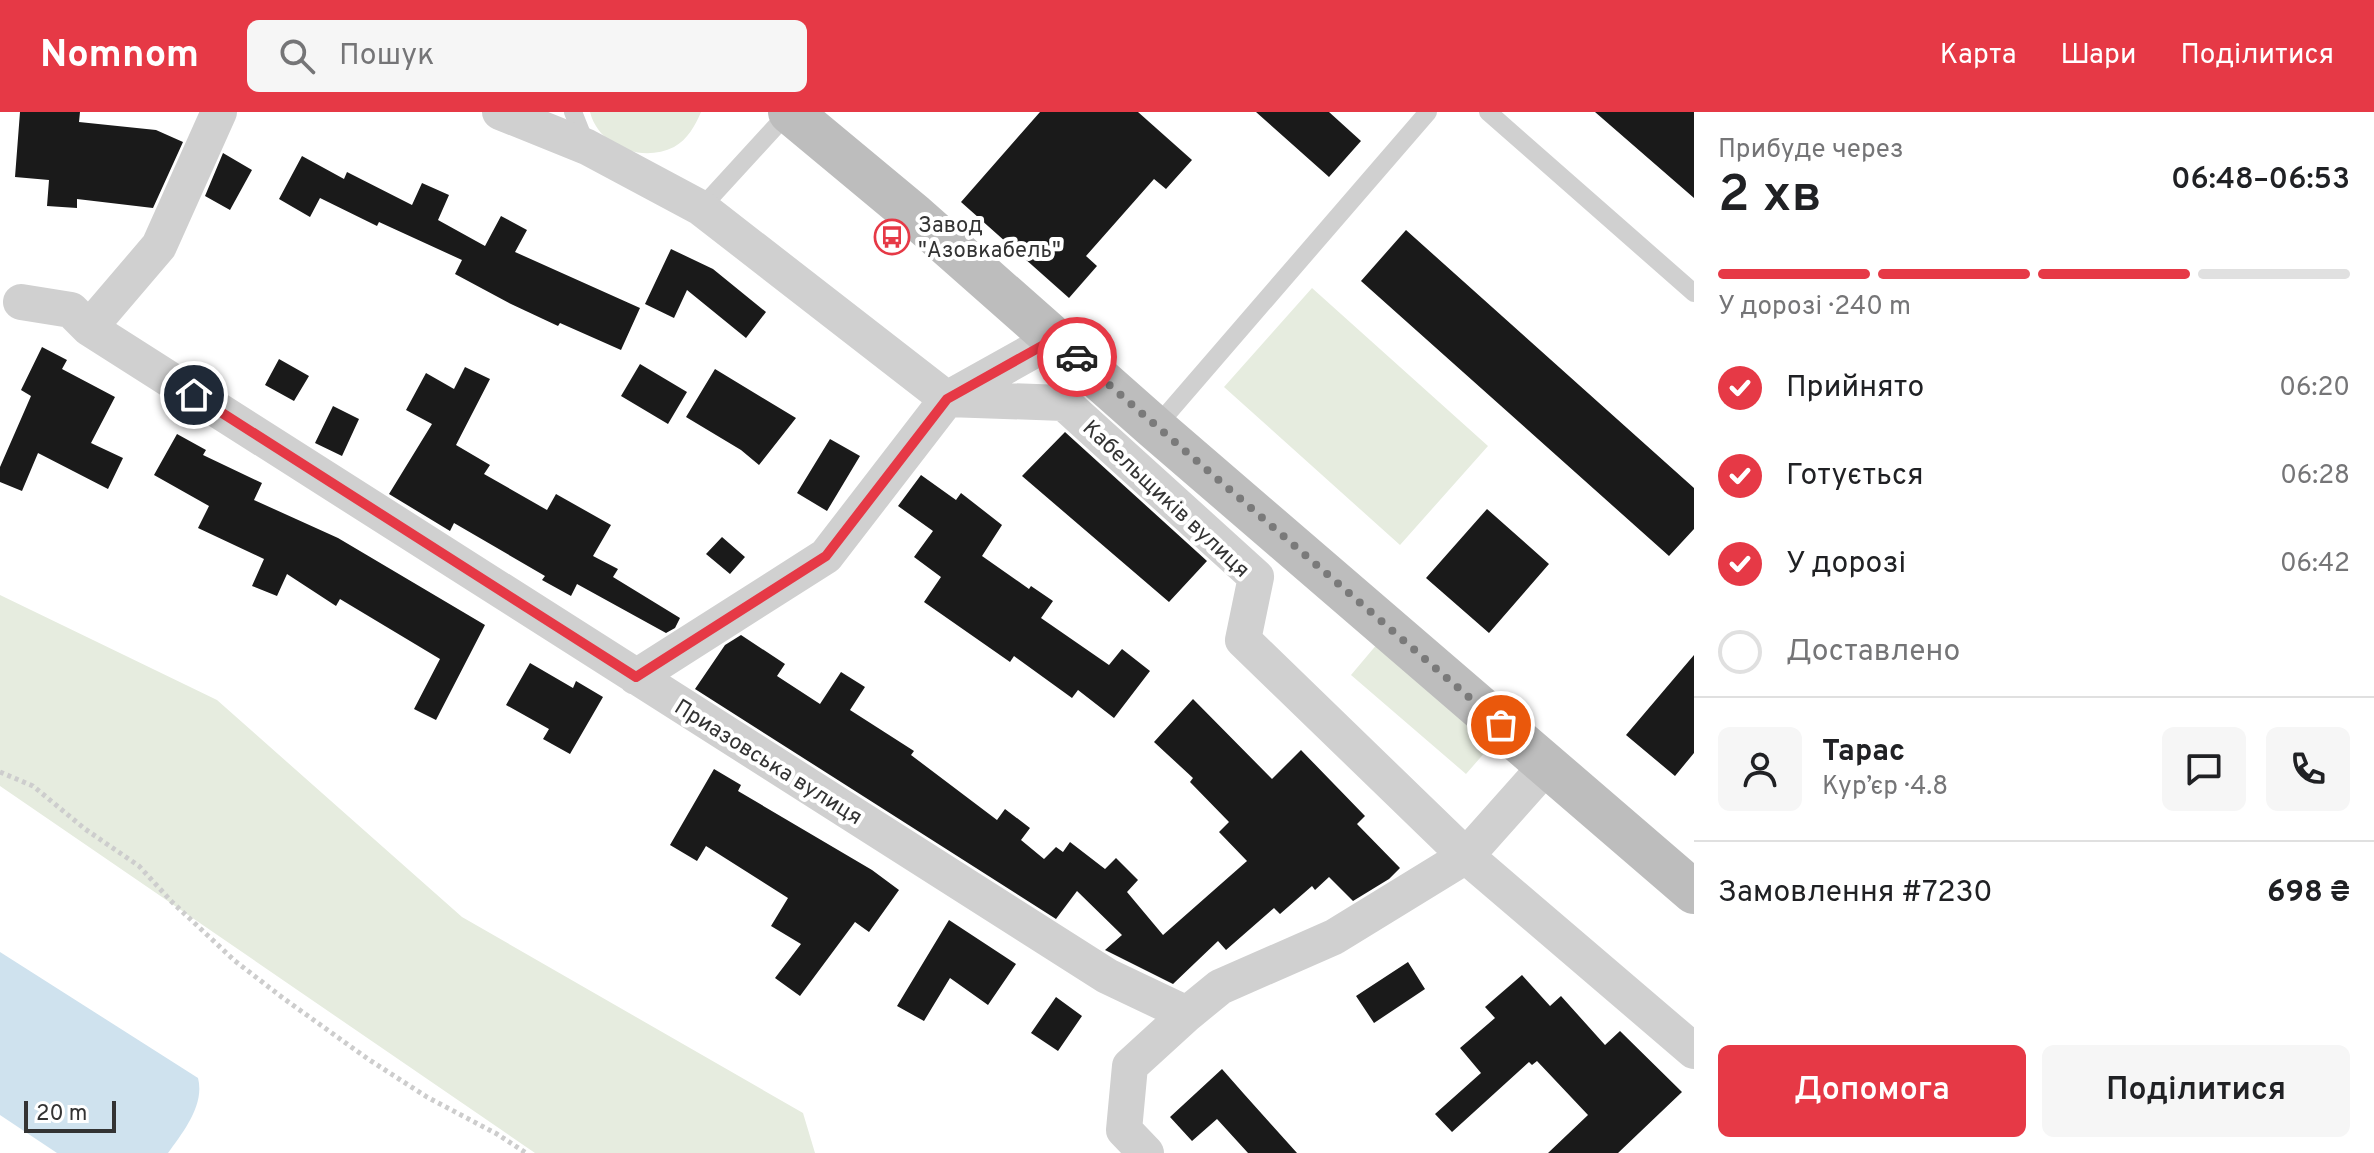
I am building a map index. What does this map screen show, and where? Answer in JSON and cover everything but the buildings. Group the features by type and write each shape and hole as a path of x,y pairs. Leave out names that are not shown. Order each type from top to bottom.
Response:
{"street":[{"path":"89,328 159,246 219,112"},
{"path":"500,112 587,147 701,208 947,399"},
{"name":"Кабельщиків вулиця","path":"790,112 915,216 1155,428 1694,892"},
{"name":"Приазовська вулиця","path":"21,302 71,310 89,328 1107,976 1187,1014"},
{"path":"636,677 826,556 947,399 1056,338"},
{"name":"Кабельщиків вулиця","path":"947,399 1064,403 1256,577 1243,640 1466,856 1694,1051"},
{"path":"1146,1153 1124,1130 1130,1066 1220,987 1334,937 1466,856 1547,765"}],"lane":[{"path":"573,112 587,147"},
{"path":"701,208 790,112"},
{"path":"1155,428 1428,112"},
{"path":"1488,112 1694,293"}],"path":[{"path":"0,772 33,786 85,829 139,866 235,961 283,998 427,1097 526,1153"}],"shaded area":[{"path":"590,112 701,112 679,144 662,152 649,153 623,149 612,143 602,134"},
{"path":"1312,288 1488,446 1400,545 1224,387"},
{"path":"0,595 217,700 462,917 803,1113 815,1153 535,1153 0,786"},
{"path":"1378,643 1494,742 1466,774 1351,675"}],"water":[{"path":"0,952 198,1078 196,1108 168,1153 57,1153 0,1115"}],"way so far":[{"path":"1077,357 1155,428 1501,725"}],"place":[{"name":"Завод \"Азовкабель\"","path":"892,237"}],"route":[{"path":"194,395 636,677 826,556 947,399 1056,338 1077,357"}]}
